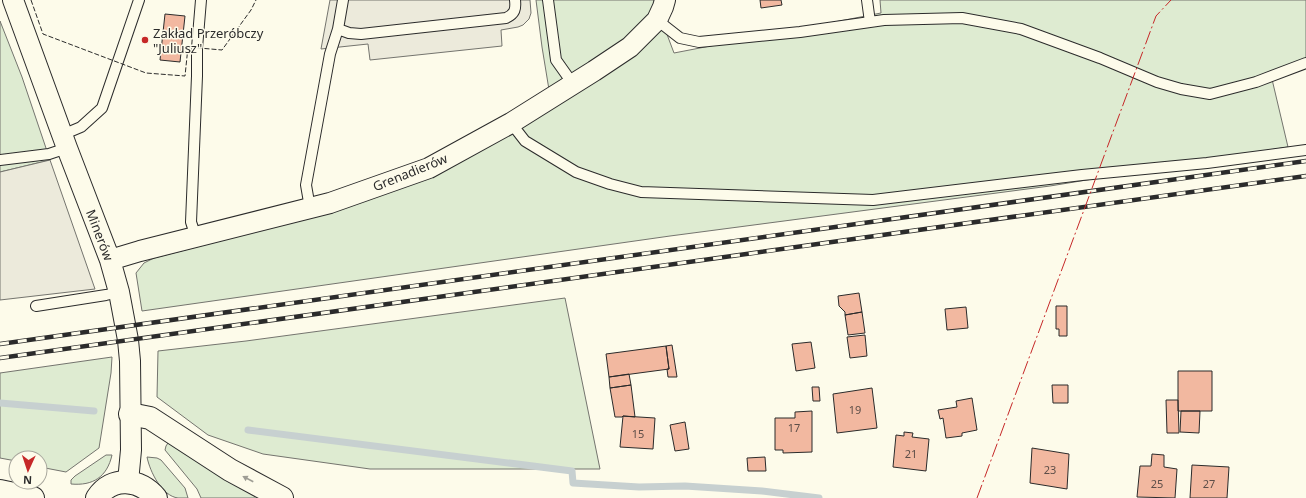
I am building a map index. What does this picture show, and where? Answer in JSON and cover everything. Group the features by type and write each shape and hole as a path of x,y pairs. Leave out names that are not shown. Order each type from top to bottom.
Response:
{"street":[{"name":"Minerów","path":"13,0 110,260 119,292 128,340 130,360 130,450 128,482"},
{"name":"Grenadierów","path":"110,260 310,208 429,168 511,123 630,47 657,20 665,0"},
{"path":"130,414 150,418 230,470 282,498"},
{"path":"98,498 100,493 108,487 118,483 128,482 139,484 156,498"},
{"path":"0,491 33,498"}],"lane":[{"path":"0,160 49,154 102,108 139,0"},
{"path":"196,237 191,222 197,76 196,48 201,0"},
{"path":"310,208 306,186 330,54 338,30 343,0"},
{"path":"338,30 361,34 506,18 512,15 516,8 515,0"},
{"path":"548,0 556,60 573,84"},
{"path":"867,0 870,22"},
{"path":"657,20 680,38 700,42 800,32 884,20 962,18 1021,29 1100,58 1163,84 1181,90 1210,94 1256,82 1306,63"},
{"path":"511,123 525,141 576,172 610,184 640,192 865,200 1306,150"},
{"path":"36,306 119,292"}],"green space":[{"path":"536,0 654,0 674,53 881,13 880,0 1306,0 1306,58 1271,75 1288,147 1050,186 670,236 142,311 136,273 144,263 154,258 304,219 552,108"},
{"path":"0,21 22,77 50,160 0,172"},
{"path":"565,298 600,469 370,469 263,454 208,435 157,397 158,351 246,341"},
{"path":"112,357 111,373 99,448 66,472 48,469 48,450 8,450 8,460 0,458 0,373"},
{"path":"170,440 264,498 201,498 197,489 165,450"},
{"path":"106,455 112,455 110,463 103,474 92,482 71,484 71,480 75,476"},
{"path":"147,457 161,460 185,488 188,498 178,498 172,496 162,488 154,476"}],"shaded area":[{"path":"330,0 530,0 531,13 529,19 523,25 501,30 502,46 370,60 368,44 321,49"},
{"path":"50,160 95,289 0,300 0,172"}],"building":[{"path":"760,0 781,0 782,5 761,8"},
{"path":"165,14 185,16 180,62 160,60"},
{"path":"859,293 862,312 845,315 845,312 839,306 838,296"},
{"path":"1056,306 1067,306 1067,336 1059,336 1059,329 1056,329"},
{"path":"966,307 968,328 947,330 945,309"},
{"path":"862,312 865,333 848,335 845,315"},
{"path":"865,335 867,356 850,358 847,337"},
{"path":"811,342 815,368 796,371 792,344"},
{"path":"672,345 677,377 668,377 667,369 669,369 666,346"},
{"path":"666,346 669,369 609,377 606,354"},
{"path":"1178,371 1212,371 1212,411 1178,411"},
{"path":"629,374 631,385 610,388 609,377"},
{"path":"631,385 635,417 615,417 610,388"},
{"path":"1052,385 1068,385 1068,403 1053,403"},
{"path":"812,387 819,387 820,401 813,401"},
{"path":"872,388 877,428 837,433 833,394"},
{"path":"972,398 977,430 962,433 962,436 946,438 943,418 940,419 938,410 957,407 956,401"},
{"path":"1166,400 1178,400 1179,433 1167,433"},
{"path":"812,411 812,452 783,453 783,450 775,450 775,418 795,418 795,412"},
{"path":"1181,411 1200,411 1199,433 1180,432"},
{"path":"623,416 655,418 653,449 620,447"},
{"path":"685,422 689,449 675,451 670,425"},
{"path":"904,432 913,433 912,437 929,439 926,471 893,467 896,435 904,436"},
{"path":"1032,448 1069,454 1067,489 1030,483"},
{"path":"1152,454 1164,455 1164,467 1177,469 1175,498 1137,497 1140,466 1151,466"},
{"path":"765,457 766,471 748,471 747,458"},
{"path":"1192,465 1229,467 1227,498 1190,498"}],"waterway":[{"path":"0,403 94,411"},
{"path":"248,430 572,471 573,483 639,487 685,486 762,491 819,498"}],"railway":[{"path":"0,344 1306,161"},
{"path":"0,358 1306,176"}],"fence":[{"path":"31,0 43,34 146,73 185,76 188,47 222,50 251,10 256,0"}],"power":[{"path":"977,498 1156,16 1171,0"}],"place":[{"name":"Zakład Przeróbczy \"Juliusz\"","path":"145,40"}]}
